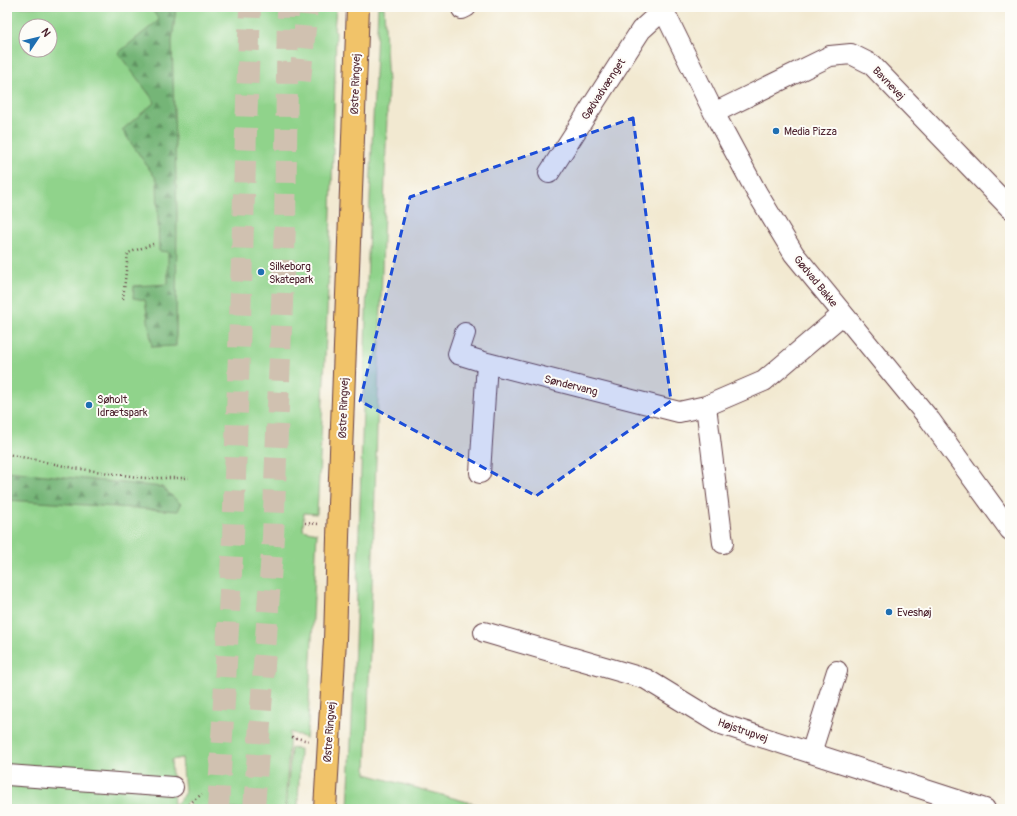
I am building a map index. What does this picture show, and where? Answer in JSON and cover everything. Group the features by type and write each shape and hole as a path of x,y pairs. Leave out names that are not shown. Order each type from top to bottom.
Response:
{"main road":[{"name":"Østre Ringvej","path":"324,809 335,640 358,7"}],"street":[{"name":"Gødvad Bakke","path":"663,8 714,113 757,193 794,254 930,420 1010,530"},
{"name":"Gødvadvænget","path":"549,173 641,30 663,8"},
{"name":"Bavnevej","path":"714,113 830,56 851,54 872,64 1010,208"},
{"name":"Søndervang","path":"465,333 458,354 487,363 679,412 706,406 764,381 843,314"},
{"path":"480,473 487,363"},
{"path":"706,406 723,543"},
{"name":"Højstrupvej","path":"484,632 646,679 718,723 985,809"},
{"path":"811,753 837,671"},
{"path":"7,775 173,787"}],"path":[{"path":"7,39 10,44 7,54"},
{"path":"123,299 128,252 153,244"},
{"path":"7,454 74,468 144,478 189,478"},
{"path":"184,809 202,794"}],"highlighted area":[{"path":"633,118 671,401 536,496 360,401 410,197"}],"green space":[{"path":"7,7 170,7 171,42 176,7 336,7 334,31 336,31 331,212 317,514 304,513 303,530 317,533 308,724 306,738 290,732 285,809 190,809 189,801 181,809 170,809 180,800 185,792 182,758 171,760 174,804 168,809 7,809"},
{"path":"150,7 176,7 172,42 177,212 176,346 152,347 145,300 133,298 134,286 168,284 168,252 159,251 157,180 122,130 155,102 118,53 159,20"},
{"path":"378,7 384,7 388,84 366,774 493,809 348,809"},
{"path":"7,471 162,487 181,504 178,511 7,500"},
{"path":"291,748 300,749 298,809 286,809"}],"tunnel":[{"path":"218,809 233,538 250,7"},
{"path":"254,809 273,537 285,226 288,7"},
{"path":"300,81 307,7"}],"place":[{"name":"Media Pizza","path":"776,131"},
{"name":"Silkeborg Skatepark","path":"261,272"},
{"name":"Søholt Idrætspark","path":"89,405"},
{"name":"Eveshøj","path":"889,612"}]}
